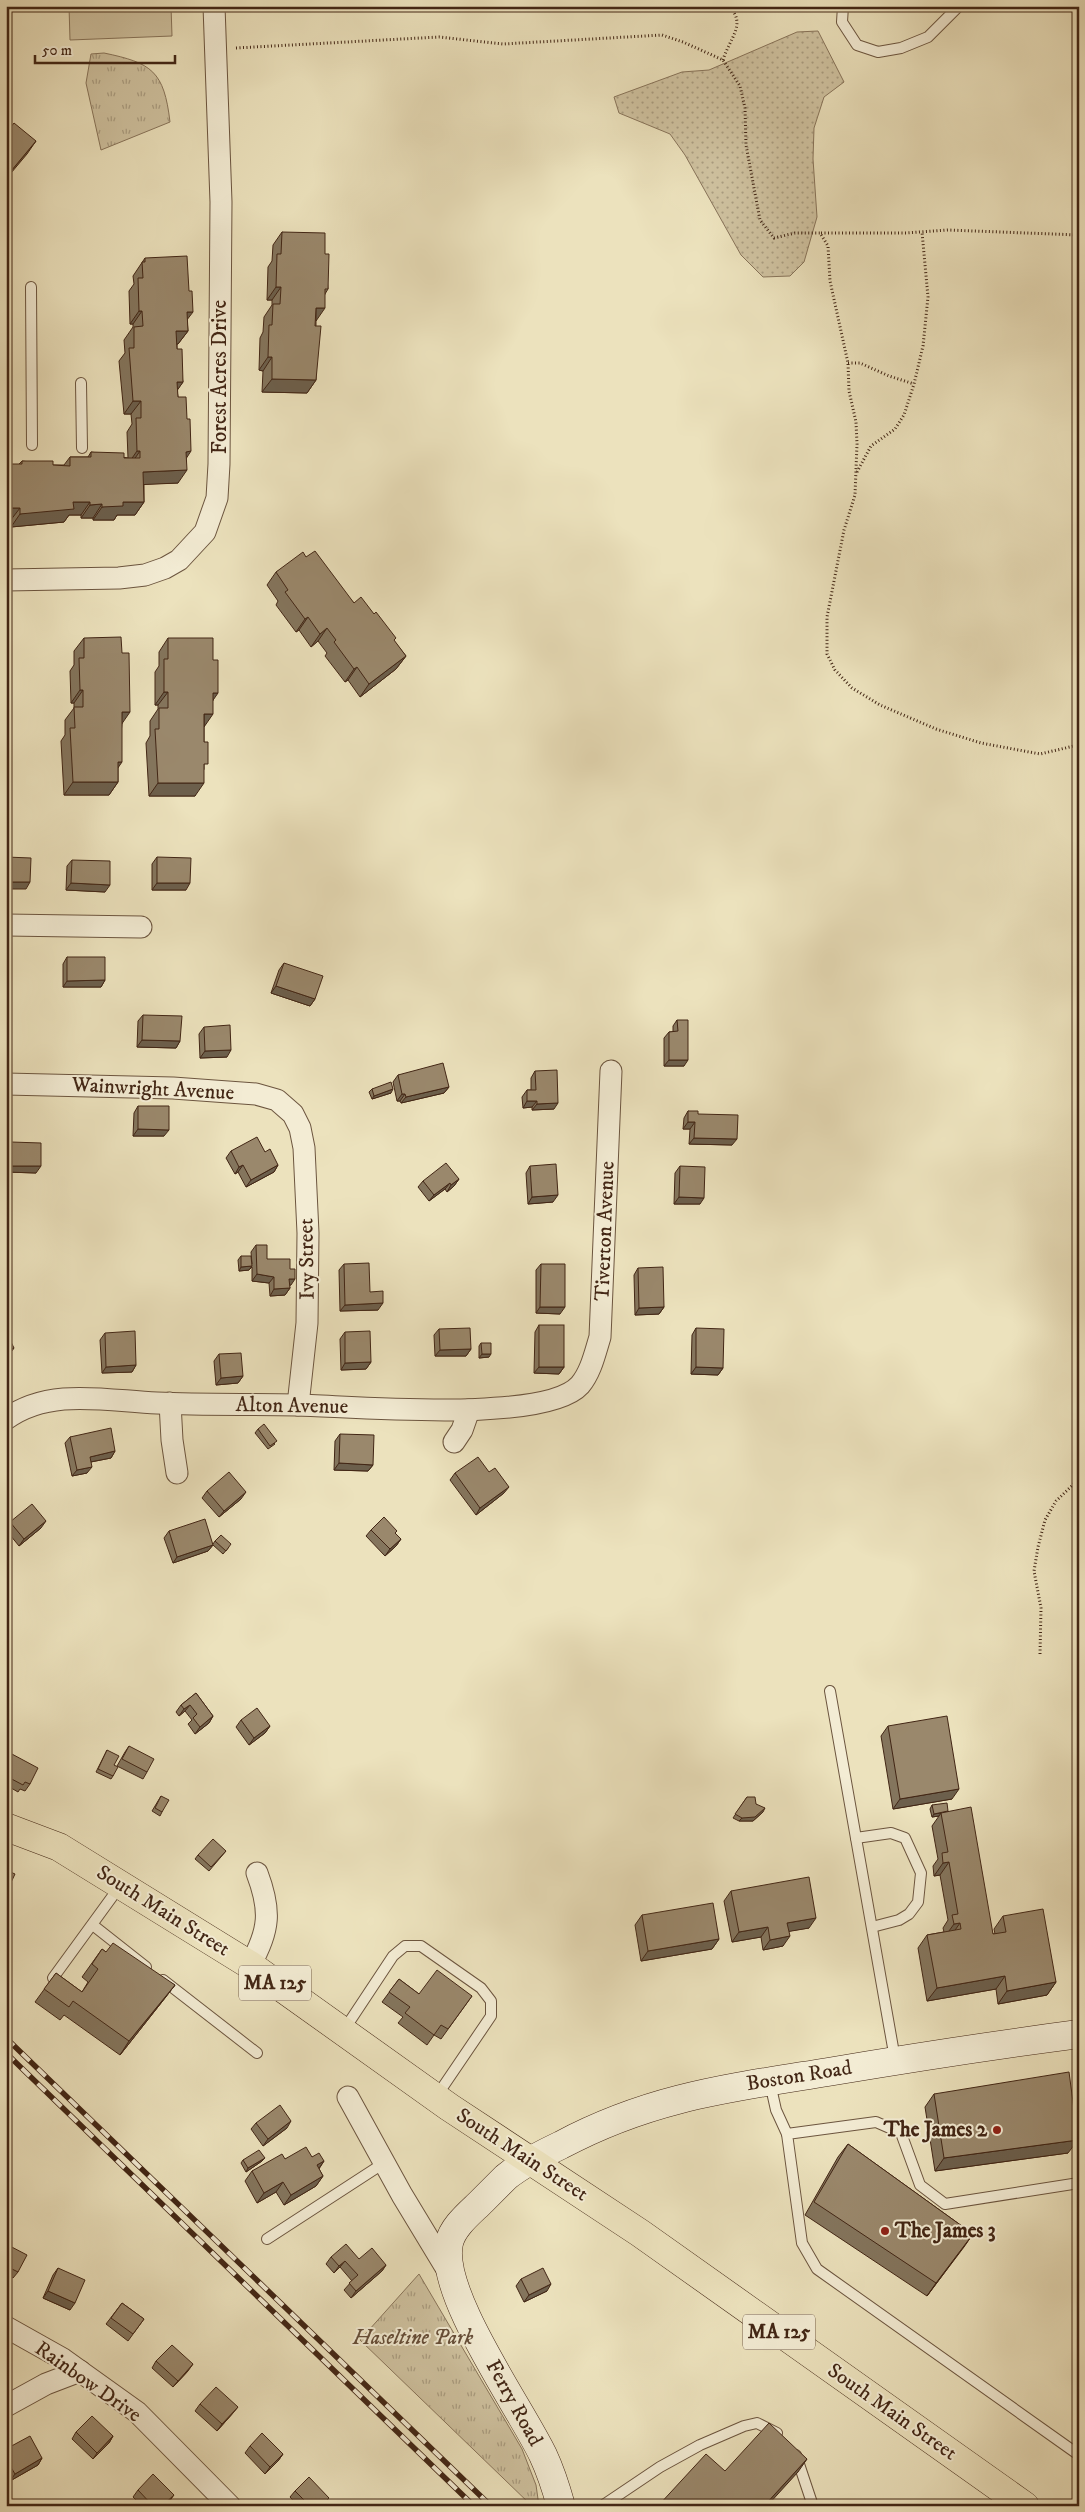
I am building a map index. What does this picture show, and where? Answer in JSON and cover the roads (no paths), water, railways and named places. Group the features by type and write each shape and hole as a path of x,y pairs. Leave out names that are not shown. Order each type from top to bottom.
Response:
{"main road":[{"name":"South Main Street","path":"6,1827 59,1847 250,1965 436,2098 532,2160 681,2261 1025,2506"}],"street":[{"name":"Forest Acres Drive","path":"6,580 145,575 179,560 205,532 211,516 217,498 219,464 221,222 214,6"},
{"path":"6,925 141,927"},
{"name":"Tiverton Avenue","path":"579,1386 591,1366 600,1337 610,1071"},
{"name":"Wainwright Avenue","path":"6,1084 173,1088 256,1094 277,1100 293,1114"},
{"name":"Ivy Street","path":"293,1114 300,1128 304,1148 308,1233 307,1323 298,1405"},
{"name":"Alton Avenue","path":"6,1419 19,1410 41,1403 83,1397 170,1404 298,1405 448,1411 469,1410 536,1404 559,1397 579,1386"},
{"path":"170,1404 172,1440 178,1473"},
{"path":"454,1442 462,1430 469,1410"},
{"path":"250,1965 262,1943 267,1919 266,1897 257,1873"},
{"name":"Boston Road","path":"532,2160 599,2125 649,2106 714,2090 895,2060 1079,2034"},
{"path":"348,2097 384,2164 453,2279"},
{"name":"Ferry Road","path":"532,2160 507,2177 456,2227 449,2243 453,2279 462,2306 475,2334 542,2454 553,2478 560,2506"},
{"name":"Rainbow Drive","path":"6,2327 64,2359 137,2412 230,2506"},
{"path":"6,2406 46,2384 80,2371"}],"lane":[{"path":"843,6 842,22 858,45 878,52 901,48 928,37 959,6"},
{"path":"30,287 32,445"},
{"path":"81,383 82,448"},
{"path":"830,1691 895,2060"},
{"path":"856,1838 891,1833 905,1838 921,1873 918,1902 910,1914 899,1920 872,1927"},
{"path":"53,1978 94,1926 121,1885"},
{"path":"94,1926 257,2053"},
{"path":"342,2032 393,1956 405,1946 421,1946 481,1988 491,2001 491,2016 436,2098"},
{"path":"770,2080 776,2110 786,2134 802,2243 817,2269 1077,2451"},
{"path":"786,2134 876,2122 901,2133 920,2185 945,2204 1079,2183"},
{"path":"267,2238 384,2164"},
{"path":"602,2506 660,2467 700,2445 744,2426 757,2423 765,2426 787,2441 800,2463 813,2506"}],"railway":[{"path":"6,2038 491,2506"},
{"path":"6,2053 474,2506"}],"place":[{"name":"The James 2","path":"997,2130"},
{"name":"The James 3","path":"885,2231"}],"park label":[{"name":"Haseltine Park","path":"413,2338"}]}
